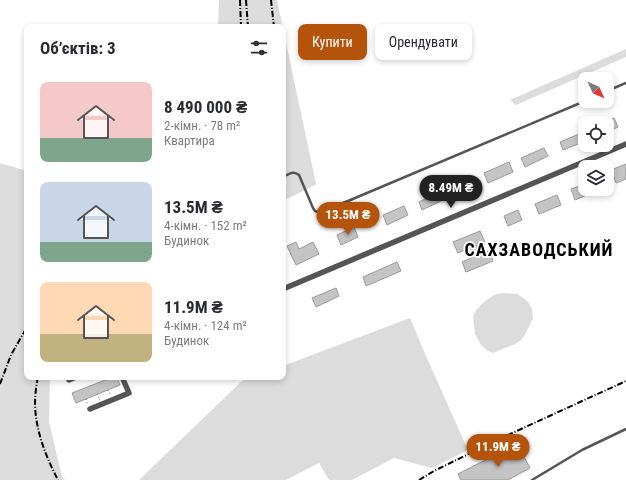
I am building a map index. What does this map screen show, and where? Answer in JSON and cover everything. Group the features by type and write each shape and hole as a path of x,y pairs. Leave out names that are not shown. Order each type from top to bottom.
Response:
{"street":[{"path":"286,288 626,144"},
{"path":"90,409 129,393 123,380"}],"lane":[{"path":"614,89 626,83"},
{"path":"286,175 292,172 299,175 313,208 318,212 370,192 578,104"},
{"path":"532,480 582,450 626,429"}],"shaded area":[{"path":"219,0 277,0 282,24 218,24"},
{"path":"286,42 316,184 319,183 286,200"},
{"path":"626,49 626,57 592,72 578,72 578,78 516,105 510,100"},
{"path":"0,163 24,170 24,380 50,380 49,422 62,477 65,480 0,480"},
{"path":"503,293 517,294 525,299 532,309 533,319 521,340 493,353 481,345 475,334 473,317 476,310 485,301 494,295"},
{"path":"410,318 468,450 432,468 394,458 352,480 329,480 319,463 286,480 139,480 242,381 286,380 286,365"}],"building":[{"path":"614,118 618,127 614,129"},
{"path":"578,134 578,144 563,150 560,142"},
{"path":"544,148 548,156 525,167 521,158"},
{"path":"509,162 513,172 488,183 484,173"},
{"path":"626,164 626,179 616,183 614,178 614,169"},
{"path":"474,178 477,187 454,197 450,188"},
{"path":"578,186 578,196 584,196 575,200 571,189"},
{"path":"437,193 441,201 422,210 419,202"},
{"path":"557,195 561,205 539,214 535,204"},
{"path":"404,206 408,215 387,225 383,215"},
{"path":"518,210 522,220 508,226 504,216"},
{"path":"354,227 358,237 341,245 337,235"},
{"path":"480,231 485,242 476,246 479,255 489,251 493,261 466,272 462,262 471,258 467,249 458,253 453,242"},
{"path":"296,242 299,249 313,242 319,254 296,265 287,246"},
{"path":"397,262 401,271 366,286 363,277"},
{"path":"336,288 339,296 316,307 312,298"},
{"path":"105,380 118,380 120,385 76,403 72,393"},
{"path":"519,447 530,468 508,480 461,480 458,474 501,452 503,456"}],"railway":[{"path":"240,0 241,24"},
{"path":"246,0 248,24"},
{"path":"271,0 274,24"},
{"path":"0,384 11,355 24,332"},
{"path":"37,380 35,402 37,425 49,462 58,480"},
{"path":"419,480 497,440 626,381"}],"district":[{"name":"САХЗАВОДСЬКИЙ","path":"539,249"}]}
